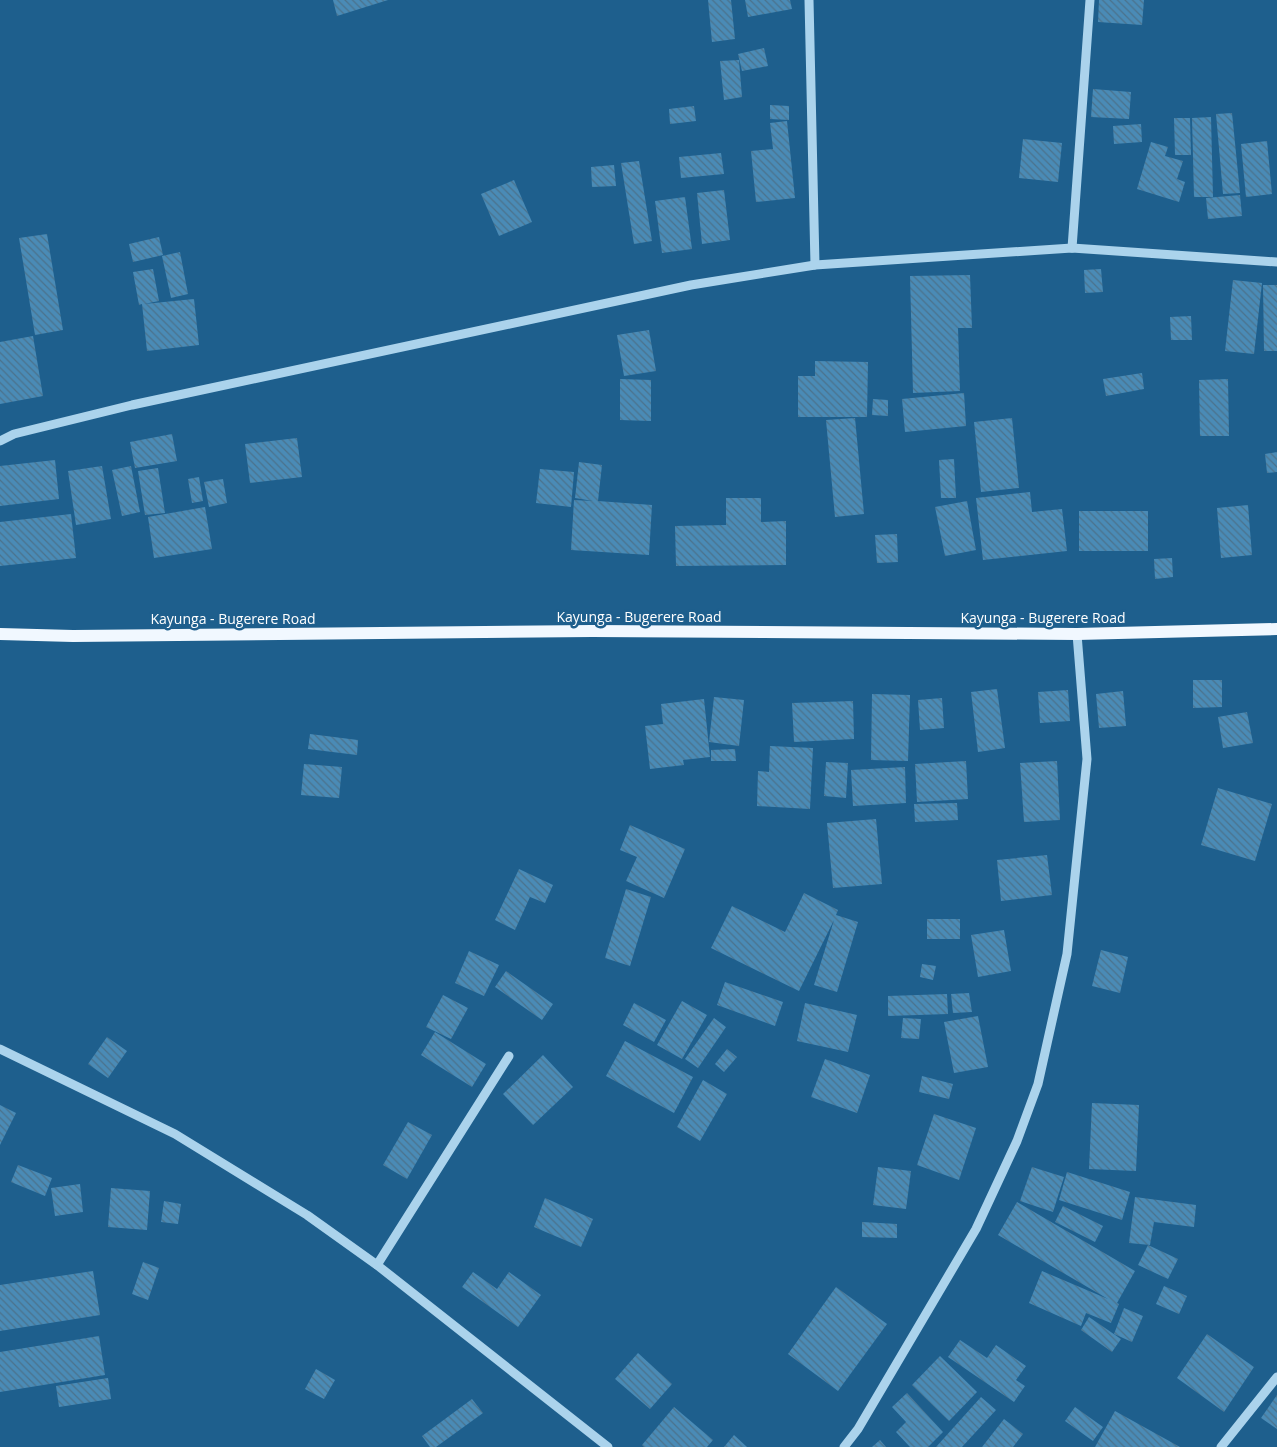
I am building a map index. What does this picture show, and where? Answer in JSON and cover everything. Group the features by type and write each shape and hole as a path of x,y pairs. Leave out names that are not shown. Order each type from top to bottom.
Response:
{"main road":[{"name":"Kayunga - Bugerere Road","path":"0,634 73,636 592,631 1077,634 1277,629"}],"street":[{"path":"809,0 815,265"},
{"path":"1072,248 1090,0"},
{"path":"0,441 14,434 142,403 691,285 815,265 1072,248 1277,262"},
{"path":"844,1447 858,1429 976,1229 1017,1141 1038,1084 1067,954 1086,768 1077,634"},
{"path":"0,1049 175,1134 307,1215 377,1265 608,1447"},
{"path":"377,1265 509,1056"},
{"path":"1221,1447 1277,1377"}],"building":[{"path":"333,0 388,0 337,16"},
{"path":"708,0 731,0 735,39 712,42"},
{"path":"745,0 790,0 792,9 748,17"},
{"path":"1099,0 1144,0 1142,25 1098,22"},
{"path":"764,48 768,66 742,71 738,54"},
{"path":"739,60 742,97 724,100 720,61"},
{"path":"1093,89 1131,92 1129,119 1091,117"},
{"path":"770,105 789,106 789,120 770,119"},
{"path":"694,106 696,121 670,124 669,109"},
{"path":"1232,113 1240,193 1223,194 1216,114"},
{"path":"1211,117 1213,197 1194,197 1192,118"},
{"path":"1174,118 1190,118 1191,155 1175,155"},
{"path":"787,121 795,198 756,202 751,151 773,149 770,123"},
{"path":"1141,124 1142,142 1114,144 1113,126"},
{"path":"1023,139 1062,143 1058,182 1019,178"},
{"path":"1267,141 1272,194 1246,197 1241,144"},
{"path":"1151,142 1168,147 1165,156 1183,161 1177,179 1185,182 1179,202 1137,189"},
{"path":"721,153 724,174 681,178 679,157"},
{"path":"639,161 652,241 634,244 621,163"},
{"path":"614,165 616,186 592,187 591,167"},
{"path":"514,180 532,222 499,236 481,194"},
{"path":"724,190 730,240 702,244 697,193"},
{"path":"1240,195 1242,216 1208,219 1206,198"},
{"path":"685,197 692,249 662,253 655,201"},
{"path":"47,234 63,330 35,335 19,238"},
{"path":"159,237 163,255 133,262 129,244"},
{"path":"180,252 188,294 171,298 162,256"},
{"path":"153,269 159,301 144,304 194,299 199,345 147,351 142,304 139,305 133,272"},
{"path":"1101,269 1103,292 1085,293 1084,270"},
{"path":"970,275 972,328 958,328 960,391 913,393 910,276"},
{"path":"1233,280 1262,283 1254,354 1225,351"},
{"path":"1263,285 1277,285 1277,351 1264,351"},
{"path":"1191,316 1192,340 1171,340 1170,317"},
{"path":"649,330 656,371 624,376 617,335"},
{"path":"33,336 43,396 0,404 0,342"},
{"path":"815,361 868,362 867,417 798,417 798,376 815,376"},
{"path":"1142,373 1144,389 1106,396 1103,379"},
{"path":"620,379 651,380 651,421 620,420"},
{"path":"1228,379 1229,436 1200,436 1199,380"},
{"path":"964,393 966,426 905,432 902,399"},
{"path":"873,399 888,400 888,416 872,415"},
{"path":"855,418 864,514 835,517 826,420"},
{"path":"1012,418 1019,488 981,492 974,422"},
{"path":"172,434 177,461 135,468 130,442"},
{"path":"297,438 302,477 250,483 245,444"},
{"path":"1277,452 1277,472 1267,473 1265,454"},
{"path":"954,459 956,498 941,498 939,460"},
{"path":"55,460 59,499 0,506 0,466"},
{"path":"579,462 602,465 598,501 652,505 649,555 571,550 574,500 593,501 575,498"},
{"path":"102,466 111,519 76,525 68,471"},
{"path":"131,466 140,512 122,516 112,470"},
{"path":"158,468 165,513 145,515 138,471"},
{"path":"540,469 574,472 571,507 536,503"},
{"path":"199,477 203,501 192,503 188,479"},
{"path":"223,479 227,503 209,507 204,482"},
{"path":"1030,492 1032,512 1062,509 1067,551 983,560 976,498"},
{"path":"726,498 761,498 761,522 786,521 786,565 676,566 675,526 726,525"},
{"path":"967,501 976,550 945,556 935,507"},
{"path":"1248,505 1252,555 1221,558 1217,508"},
{"path":"205,507 212,549 154,558 148,517"},
{"path":"1079,511 1148,511 1148,551 1079,551"},
{"path":"71,514 76,558 0,566 0,522"},
{"path":"897,534 898,562 877,563 875,535"},
{"path":"1172,558 1173,577 1155,579 1154,559"},
{"path":"1193,680 1222,680 1222,707 1193,708"},
{"path":"997,689 1005,748 978,752 971,692"},
{"path":"1068,690 1070,721 1040,723 1038,692"},
{"path":"1123,691 1126,726 1099,728 1096,694"},
{"path":"872,694 910,695 908,761 871,760"},
{"path":"714,697 744,700 739,746 709,742"},
{"path":"942,698 944,728 920,730 918,700"},
{"path":"704,699 710,757 683,760 684,765 650,769 645,726 663,724 661,704"},
{"path":"853,701 854,739 794,742 792,703"},
{"path":"1247,712 1253,743 1223,748 1218,717"},
{"path":"310,734 358,740 357,755 308,749"},
{"path":"770,746 813,748 810,809 757,806 758,771 769,772"},
{"path":"735,749 736,761 711,761 711,750"},
{"path":"966,761 968,799 917,802 915,764"},
{"path":"1057,761 1060,820 1024,822 1020,763"},
{"path":"826,762 848,763 846,798 824,796"},
{"path":"304,764 342,767 339,798 301,795"},
{"path":"905,767 906,803 853,806 851,770"},
{"path":"1218,788 1272,804 1255,861 1201,845"},
{"path":"957,803 958,820 915,822 914,804"},
{"path":"876,819 882,884 833,888 827,823"},
{"path":"630,825 685,849 664,898 626,881 637,857 620,850"},
{"path":"1047,855 1052,895 1001,901 997,860"},
{"path":"519,869 553,885 545,903 530,897 515,930 495,920"},
{"path":"626,889 651,897 630,966 605,958"},
{"path":"804,893 838,910 836,915 858,922 837,992 814,985 834,920 799,991 711,948 732,906 785,932"},
{"path":"927,919 960,919 960,939 927,939"},
{"path":"1004,930 1011,971 978,977 971,935"},
{"path":"1101,950 1128,957 1120,993 1092,986"},
{"path":"469,951 499,965 484,996 455,983"},
{"path":"922,964 936,966 933,980 920,977"},
{"path":"506,971 553,1004 542,1020 495,987"},
{"path":"725,982 783,1002 775,1026 717,1005"},
{"path":"969,993 972,1012 953,1013 951,994"},
{"path":"947,994 948,1014 888,1016 888,996"},
{"path":"443,995 468,1008 451,1039 426,1027"},
{"path":"682,1001 707,1015 682,1059 657,1045"},
{"path":"634,1003 666,1020 654,1042 623,1025"},
{"path":"805,1003 857,1015 848,1052 797,1041"},
{"path":"978,1016 988,1067 954,1073 944,1022"},
{"path":"714,1018 726,1027 698,1068 685,1059"},
{"path":"903,1018 921,1019 919,1039 901,1038"},
{"path":"435,1032 486,1064 472,1087 421,1055"},
{"path":"107,1037 127,1051 108,1078 88,1064"},
{"path":"625,1041 693,1077 674,1113 606,1076"},
{"path":"727,1049 737,1057 724,1072 715,1064"},
{"path":"543,1055 573,1087 533,1125 503,1094"},
{"path":"825,1059 870,1075 857,1113 811,1097"},
{"path":"922,1076 953,1084 949,1099 919,1092"},
{"path":"703,1080 727,1094 700,1141 677,1127"},
{"path":"1092,1103 1139,1105 1136,1171 1089,1169"},
{"path":"0,1105 16,1113 0,1145"},
{"path":"934,1114 976,1128 959,1180 917,1165"},
{"path":"408,1122 432,1135 407,1179 383,1165"},
{"path":"18,1165 52,1178 45,1196 11,1182"},
{"path":"878,1167 911,1171 906,1209 873,1205"},
{"path":"1032,1167 1064,1177 1053,1212 1020,1201"},
{"path":"1067,1172 1130,1192 1122,1220 1059,1200"},
{"path":"80,1184 83,1212 55,1216 51,1188"},
{"path":"111,1188 150,1191 147,1230 108,1227"},
{"path":"1135,1197 1196,1205 1194,1227 1154,1222 1150,1245 1129,1243"},
{"path":"545,1198 593,1219 581,1247 534,1227"},
{"path":"164,1201 181,1204 178,1224 161,1222"},
{"path":"1017,1202 1135,1271 1117,1303 1119,1304 1111,1323 1086,1313 1081,1326 1029,1303 1042,1271 1108,1299 998,1235"},
{"path":"1063,1206 1103,1226 1095,1242 1055,1222"},
{"path":"862,1222 897,1224 897,1238 862,1237"},
{"path":"1148,1245 1178,1259 1168,1279 1138,1265"},
{"path":"143,1262 159,1268 148,1300 132,1294"},
{"path":"93,1271 100,1315 0,1331 0,1285"},
{"path":"473,1272 497,1289 509,1272 541,1295 518,1327 462,1287"},
{"path":"1164,1286 1187,1296 1179,1314 1156,1304"},
{"path":"836,1287 887,1324 838,1391 788,1354"},
{"path":"1124,1308 1143,1316 1132,1342 1114,1334"},
{"path":"1089,1317 1121,1339 1112,1352 1081,1330"},
{"path":"1207,1334 1254,1367 1224,1412 1177,1378"},
{"path":"99,1336 105,1375 0,1392 0,1352"},
{"path":"960,1340 987,1358 996,1345 1026,1366 1016,1380 1025,1386 1014,1402 948,1357"},
{"path":"638,1353 672,1384 650,1409 615,1379"},
{"path":"940,1356 977,1392 949,1421 912,1385"},
{"path":"316,1369 335,1380 324,1399 305,1389"},
{"path":"108,1378 111,1399 59,1407 56,1386"},
{"path":"907,1393 943,1432 928,1447 910,1447 896,1432 906,1422 892,1407"},
{"path":"1277,1395 1277,1429 1261,1418"},
{"path":"981,1397 996,1410 962,1447 936,1447"},
{"path":"472,1399 483,1413 436,1447 430,1447 422,1436"},
{"path":"674,1407 713,1440 707,1447 644,1447 642,1445"},
{"path":"1075,1407 1103,1427 1093,1441 1065,1421"},
{"path":"1115,1411 1180,1447 1095,1447"},
{"path":"1004,1419 1023,1434 1013,1447 982,1447"},
{"path":"734,1435 747,1447 724,1447"},
{"path":"880,1440 886,1447 872,1447"}]}
